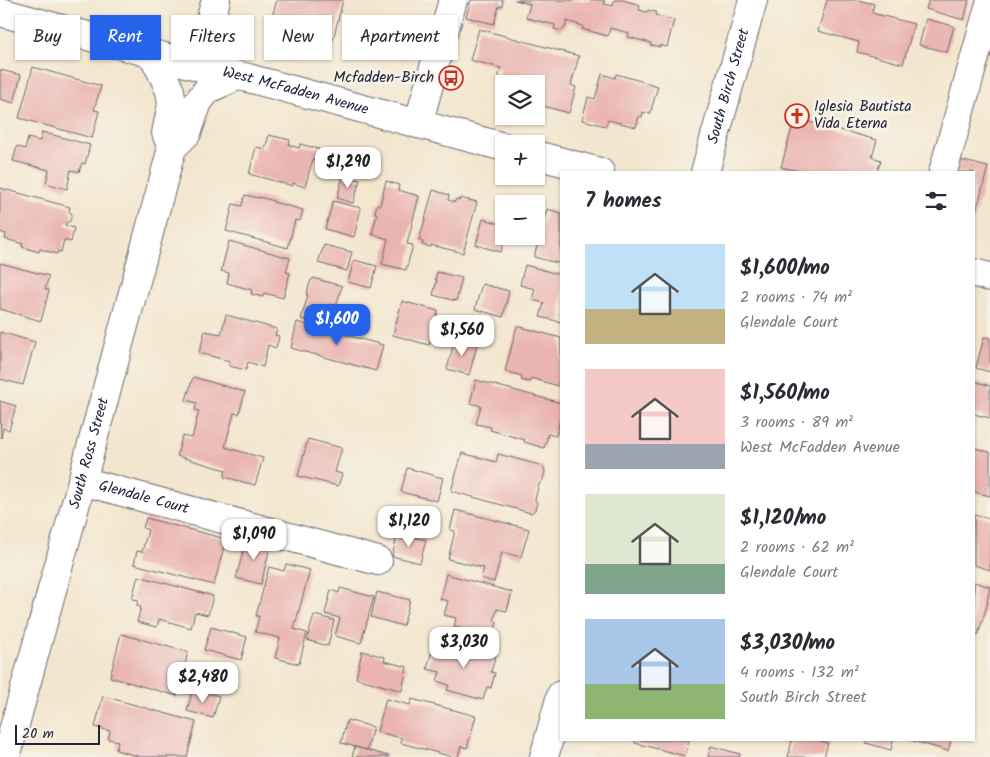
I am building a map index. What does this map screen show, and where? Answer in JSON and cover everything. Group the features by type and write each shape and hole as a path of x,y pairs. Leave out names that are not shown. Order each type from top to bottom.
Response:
{"street":[{"path":"197,66 216,0"},
{"path":"418,124 453,0"},
{"name":"South Birch Street","path":"705,171 753,0"},
{"path":"943,171 990,3"},
{"name":"West McFadden Avenue","path":"0,12 90,36"},
{"name":"West McFadden Avenue","path":"161,56 495,144"},
{"name":"South Ross Street","path":"156,60 170,91 172,104 166,132 172,148"},
{"name":"South Ross Street","path":"6,757 172,148 187,133 198,102 208,89 237,76"},
{"path":"545,157 596,171"},
{"path":"975,273 990,277"},
{"name":"Glendale Court","path":"82,481 378,561"},
{"path":"544,757 560,699"}],"building":[{"path":"277,0 343,0 333,40 332,15 272,15"},
{"path":"471,0 503,0 502,7 499,6 494,24 466,17"},
{"path":"515,0 601,0 605,1 604,4 613,6 614,0 623,0 640,5 639,10 656,12 655,15 674,20 667,47 660,45 660,47 628,37 629,33 610,28 608,36 582,29 583,26 567,21 562,31 554,29 555,25 526,18 530,4"},
{"path":"827,0 858,0 874,4 872,13 914,24 903,64 857,52 859,42 818,31"},
{"path":"929,0 969,0 964,20 926,9"},
{"path":"926,19 954,26 947,52 919,45"},
{"path":"479,29 579,56 571,85 576,87 569,113 545,106 545,75 499,75 501,68 470,60"},
{"path":"33,67 101,86 94,110 99,111 92,138 19,118"},
{"path":"0,70 21,75 14,103 0,99"},
{"path":"602,74 615,78 616,74 658,86 650,114 643,112 642,117 639,116 636,127 608,120 606,126 582,120 588,97 595,99"},
{"path":"795,118 877,140 872,157 881,160 877,171 799,171 781,167"},
{"path":"42,132 90,145 85,164 82,163 79,172 71,170 67,189 46,183 49,170 13,161 17,146 25,149 28,138 40,141"},
{"path":"269,135 290,140 289,145 299,148 300,144 319,149 316,160 313,159 305,187 293,183 293,186 249,174 256,147 265,149"},
{"path":"956,159 988,167 975,215 975,171 952,171"},
{"path":"343,176 360,180 353,203 337,198"},
{"path":"386,181 399,185 398,190 419,196 407,244 413,245 406,270 382,264 388,239 372,234 377,214 375,213 377,204 380,205"},
{"path":"0,188 70,207 69,211 72,214 70,221 65,225 74,228 71,242 64,240 61,252 58,251 57,254 40,249 39,252 22,247 23,244 5,239 6,234 0,232"},
{"path":"433,190 449,195 448,200 455,202 456,199 460,200 460,198 477,202 463,253 431,245 431,247 422,245 423,242 419,241"},
{"path":"245,195 259,197 303,210 300,221 295,220 288,248 226,231 233,204 242,206"},
{"path":"333,201 361,208 354,237 325,229"},
{"path":"547,209 560,213 560,264 534,257 537,245 545,245 545,216"},
{"path":"483,219 495,222 495,245 503,245 501,252 476,245"},
{"path":"229,241 290,258 286,272 290,273 283,298 264,293 263,297 251,294 252,290 227,283 229,273 221,271"},
{"path":"324,245 352,252 347,271 318,263"},
{"path":"354,260 377,266 371,288 348,282"},
{"path":"0,263 49,276 45,289 49,290 41,321 0,309"},
{"path":"525,265 560,275 560,322 540,317 544,303 532,300 535,289 520,285"},
{"path":"437,272 462,278 456,301 433,295"},
{"path":"313,278 342,286 330,327 301,319 308,295 306,295"},
{"path":"482,284 509,291 503,317 475,309"},
{"path":"402,301 438,311 429,345 393,335"},
{"path":"226,315 277,329 275,335 279,336 276,348 268,345 263,367 248,362 246,370 229,366 230,361 199,353 205,331 221,334"},
{"path":"297,322 383,345 376,371 291,348"},
{"path":"517,326 560,338 560,377 558,386 531,378 530,382 521,380 522,376 505,371"},
{"path":"0,332 35,342 23,385 0,379"},
{"path":"984,337 990,338 990,372 976,368"},
{"path":"455,339 477,345 469,375 447,369"},
{"path":"193,377 245,392 239,414 234,413 225,447 263,458 255,485 224,477 226,470 177,456 182,436 192,438 199,411 195,410 197,403 186,400"},
{"path":"476,380 560,403 560,419 556,436 548,434 544,448 524,442 525,440 490,430 491,427 476,424 481,406 470,403"},
{"path":"975,381 990,386 990,418 975,414"},
{"path":"0,401 16,406 9,430 3,428 1,438"},
{"path":"308,439 342,448 335,472 342,474 338,486 298,476"},
{"path":"975,448 990,452 990,496 975,492"},
{"path":"462,453 496,462 498,454 543,466 545,471 535,499 537,503 535,510 531,513 451,491"},
{"path":"407,468 443,478 437,501 401,492"},
{"path":"455,510 529,529 521,557 502,552 494,582 481,578 484,568 448,559 455,531 450,530"},
{"path":"975,515 990,519 990,570 975,565"},
{"path":"146,518 226,539 214,585 134,564 137,551 142,552 148,530 143,528"},
{"path":"402,534 426,540 420,563 392,556 397,537 401,538"},
{"path":"247,537 271,543 261,584 236,578"},
{"path":"286,564 310,570 294,629 307,633 299,664 275,658 280,638 255,632 259,616 256,616 269,567 284,571"},
{"path":"446,574 512,592 507,611 497,609 494,621 497,622 493,637 454,627 456,618 444,615 448,601 440,599"},
{"path":"138,576 213,596 208,615 195,612 191,628 159,619 157,627 137,622 141,607 137,606 138,600 132,599"},
{"path":"975,582 990,587 988,602 978,635 975,634"},
{"path":"340,588 374,597 361,643 335,636 340,618 325,614 331,590 339,593"},
{"path":"377,592 410,600 403,626 371,617"},
{"path":"314,615 334,620 328,646 307,640"},
{"path":"211,627 247,637 241,660 204,650"},
{"path":"121,634 188,652 177,696 110,677"},
{"path":"448,640 496,654 491,672 495,673 491,688 487,687 483,700 447,690 449,685 437,681 440,672 427,669 433,647 446,651"},
{"path":"362,651 385,657 384,661 407,667 402,691 356,678"},
{"path":"193,689 219,696 213,718 187,711"},
{"path":"103,696 196,722 187,757 141,757 116,750 118,741 108,739 110,731 95,727"},
{"path":"386,699 410,705 412,699 476,716 467,748 461,746 458,757 453,757 401,743 402,738 377,732"},
{"path":"347,720 373,727 367,750 341,743"},
{"path":"635,741 689,741 685,756 635,743"},
{"path":"792,741 821,741 828,743 824,757 788,757"},
{"path":"867,741 893,741 891,750 866,743"},
{"path":"913,741 951,741 948,751"},
{"path":"711,746 740,754 739,757 708,757"},
{"path":"355,747 389,756 389,757 352,757"}],"place":[{"name":"Mcfadden-Birch","path":"451,78"},
{"name":"Iglesia Bautista Vida Eterna","path":"797,116"}]}
